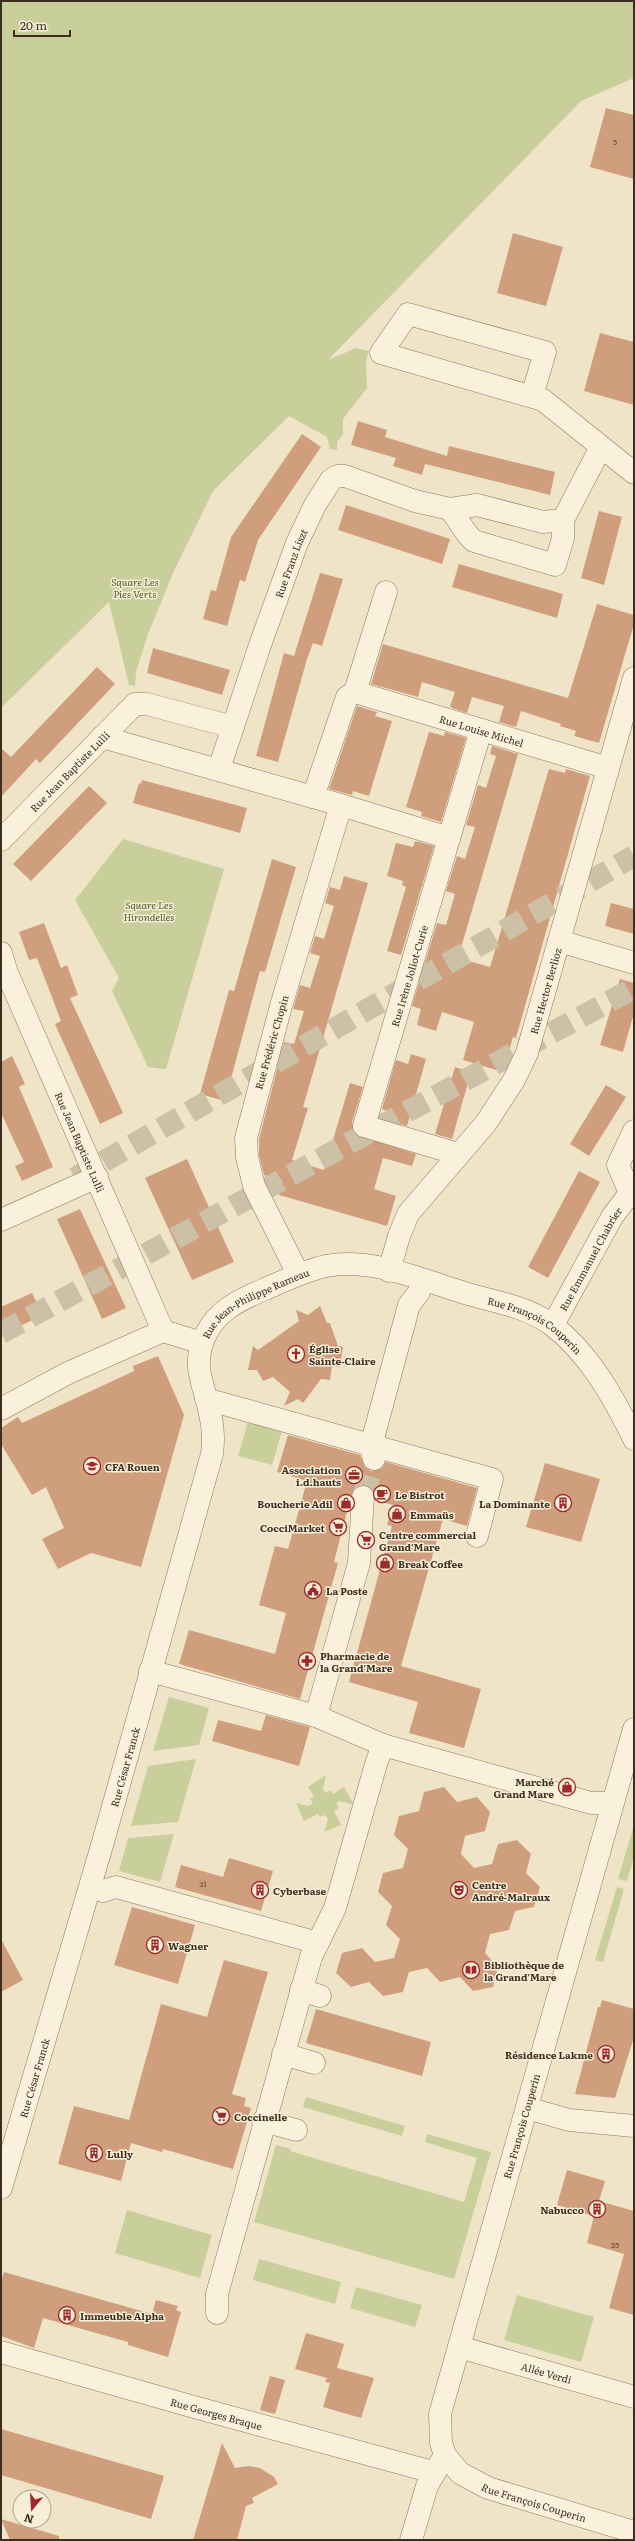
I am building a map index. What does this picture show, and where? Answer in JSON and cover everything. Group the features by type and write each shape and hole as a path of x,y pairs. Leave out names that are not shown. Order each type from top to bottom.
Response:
{"street":[{"path":"532,396 545,352 408,314 381,353 543,400 634,473"},
{"path":"450,509 468,536 474,541 555,565 563,538 563,520 601,447"},
{"name":"Rue Franz Liszt","path":"219,769 285,570 315,505 331,480 337,476 345,476 415,501 450,509 476,505 543,522 563,520"},
{"path":"313,797 347,697 355,692 386,592"},
{"name":"Rue Hector Berlioz","path":"389,1271 398,1236 408,1214 486,1123 514,1080 527,1053 608,768 626,738 634,678"},
{"name":"Rue Louise Michel","path":"355,692 608,768"},
{"path":"102,737 130,707 140,702 233,727"},
{"name":"Rue Irène Joliot-Curie","path":"458,1154 364,1126 481,730"},
{"name":"Rue Jean Baptiste Lulli","path":"1,840 102,737 219,769"},
{"path":"219,769 449,838"},
{"name":"Rue Frédéric Chopin","path":"298,1274 254,1186 247,1158 246,1138 279,1013 340,805"},
{"path":"559,941 634,963"},
{"name":"Rue Jean Baptiste Lulli","path":"1,953 6,973 97,1177 163,1331"},
{"name":"Rue Emmanuel Chabrier","path":"553,1325 612,1217 632,1193 618,1165 634,1131"},
{"path":"1,1220 97,1177"},
{"name":"Rue Jean-Philippe Rameau","path":"163,1331 202,1343 211,1324 227,1308 298,1274 327,1266 347,1265 389,1271"},
{"name":"Rue François Couperin","path":"389,1271 522,1309 553,1325 598,1375 634,1439"},
{"path":"373,1452 410,1305 419,1292"},
{"path":"1,1409 68,1373 163,1331"},
{"name":"Rue César Franck","path":"1,2188 212,1454 213,1429 199,1376 202,1343"},
{"path":"206,1399 373,1452 492,1480 477,1536"},
{"path":"316,1716 359,1563 363,1497"},
{"path":"150,1671 316,1716 383,1745 591,1803 604,1804"},
{"name":"Rue François Couperin","path":"634,1728 440,2414 439,2430 439,2464 488,2488 634,2532"},
{"path":"217,2313 217,2294 283,2054 311,1993 311,1957 335,1908 376,1764 383,1745"},
{"path":"103,1891 116,1887 318,1943"},
{"path":"283,2054 314,2063"},
{"path":"527,2108 569,2120 634,2126"},
{"path":"264,2121 296,2130"},
{"name":"Allée Verdi","path":"459,2347 634,2397"},
{"name":"Rue Georges Braque","path":"1,2352 201,2409 439,2464"},
{"path":"411,2540 439,2464"}],"green space":[{"name":"Square Les Pies Verts","path":"1,1 634,1 634,78 581,101 328,360 356,348 369,351 366,361 367,388 343,419 343,434 337,442 337,450 330,449 327,437 289,416 213,491 174,571 148,634 136,672 135,686 129,685 109,602 1,708"},
{"name":"Square Les Hirondelles","path":"123,839 224,869 166,1069 148,1067 112,991 119,978 75,900"},
{"path":"248,1422 282,1431 272,1465 238,1456"},
{"path":"169,1697 209,1708 199,1745 153,1751"},
{"path":"196,1759 178,1822 131,1826 148,1766"},
{"path":"326,1775 323,1789 325,1793 330,1790 333,1794 344,1787 354,1805 340,1801 336,1803 339,1808 334,1811 341,1825 324,1832 328,1819 325,1815 320,1817 318,1814 304,1821 296,1803 309,1806 313,1803 310,1799 314,1796 308,1787"},
{"path":"634,1825 634,1857 627,1881 618,1879"},
{"path":"174,1834 160,1882 119,1871 128,1838"},
{"path":"617,1887 624,1889 603,1962 595,1960"},
{"path":"306,2097 405,2126 402,2136 303,2107"},
{"path":"427,2134 491,2152 454,2279 254,2222 276,2145 291,2149 290,2151 464,2202 477,2158 425,2142"},
{"path":"127,2210 212,2235 200,2278 115,2253"},
{"path":"259,2259 341,2282 335,2304 253,2280"},
{"path":"356,2287 422,2305 415,2327 350,2308"},
{"path":"517,2295 594,2317 581,2362 504,2340"}],"building":[{"path":"606,108 634,115 634,179 590,167"},
{"path":"513,233 563,247 546,306 497,293"},
{"path":"600,333 634,342 634,405 584,391"},
{"path":"358,421 387,430 385,437 447,456 449,446 555,472 550,495 425,464 422,475 393,466 396,458 351,445"},
{"path":"302,434 321,447 258,540 245,582 240,580 227,626 203,619 211,590 216,591 231,537"},
{"path":"346,505 450,539 442,564 338,530"},
{"path":"599,511 622,517 604,585 581,578"},
{"path":"459,564 563,594 557,618 452,587"},
{"path":"320,573 343,579 322,646 313,643 307,659 278,762 256,756 284,653 294,656"},
{"path":"597,604 634,615 634,624 599,743 574,736 576,731 560,726 561,724 521,711 516,727 499,722 504,706 472,697 467,713 452,708 450,706 455,692 422,682 418,697 371,684 383,644 568,698"},
{"path":"153,648 230,670 222,695 147,673"},
{"path":"97,667 115,684 40,763 36,759 1,797 1,748 11,757"},
{"path":"357,706 377,712 375,716 392,721 369,796 353,791 352,795 329,789"},
{"path":"429,732 444,736 445,732 466,738 441,822 421,816 422,812 406,807"},
{"path":"492,746 518,754 458,958 490,967 549,769 565,773 566,769 590,776 516,1038 513,1037 503,1072 463,1060 474,1022 442,1012 436,1031 417,1025 421,1009 412,1006 437,923 446,925 455,894 446,891 457,856 465,859 475,827 466,825 478,785 486,788 496,756 490,754"},
{"path":"142,780 247,808 240,833 133,803 139,783 141,784"},
{"path":"89,786 107,803 31,881 13,864"},
{"path":"415,841 434,846 401,955 387,951 406,887 402,885 403,881 387,876 396,843 413,847"},
{"path":"272,859 296,867 265,972 260,971 225,1101 200,1094 229,990 234,991"},
{"path":"344,876 368,883 303,1107 308,1108 292,1160 324,1170 350,1083 363,1087 352,1122 355,1134 416,1154 412,1166 383,1158 374,1189 396,1196 387,1226 279,1195 282,1180 264,1175 259,1155 259,1139 284,1042 294,1044 304,1011 293,1009 300,985 310,988 320,956 310,953 315,936 324,939 334,906 325,903 330,887 340,890"},
{"path":"611,903 634,909 634,934 605,926"},
{"path":"44,923 61,968 67,965 78,995 70,998 123,1113 100,1124 55,1024 61,1021 37,958 29,960 19,932"},
{"path":"620,979 634,983 634,1013 623,1052 600,1045"},
{"path":"411,1054 426,1059 407,1126 391,1121 394,1113 382,1109 396,1060 408,1064"},
{"path":"12,1056 25,1084 19,1087 53,1167 22,1181 15,1166 24,1162 1,1113 1,1062"},
{"path":"455,1067 471,1072 452,1139 435,1134"},
{"path":"606,1085 626,1097 589,1156 570,1144"},
{"path":"187,1159 234,1262 192,1280 145,1178"},
{"path":"579,1171 600,1182 548,1278 528,1267"},
{"path":"80,1209 126,1308 102,1319 57,1219"},
{"path":"32,1293 43,1315 1,1335 1,1307"},
{"name":"Église Sainte-Claire","path":"320,1306 327,1323 330,1323 338,1346 343,1347 340,1367 332,1366 330,1380 321,1379 303,1403 298,1399 284,1406 290,1392 273,1377 263,1381 257,1370 248,1370 253,1346 258,1350 299,1321 296,1310 308,1315"},
{"name":"CFA Rouen","path":"158,1356 184,1415 141,1567 91,1553 58,1569 42,1539 64,1528 46,1487 32,1495 1,1444 1,1428 18,1417 22,1423 134,1371 133,1366"},
{"path":"288,1435 360,1455 365,1467 371,1471 382,1468 386,1462 477,1488 467,1526 443,1519 401,1666 481,1689 464,1748 409,1733 418,1702 349,1682 392,1526 387,1525 393,1505 375,1500 374,1491 364,1485 357,1486 351,1496 334,1562 338,1563 300,1699 179,1664 189,1630 275,1654 286,1613 259,1605 275,1546 288,1549 307,1481 277,1472"},
{"name":"La Dominante","path":"545,1463 600,1479 581,1542 526,1527"},
{"path":"266,1715 310,1727 299,1766 212,1741 218,1720 261,1731"},
{"name":"Centre André-Malraux","path":"444,1787 457,1802 477,1797 490,1812 485,1831 465,1836 461,1854 474,1868 492,1864 498,1844 517,1840 531,1854 526,1873 540,1887 534,1907 515,1911 509,1930 490,1934 485,1953 498,1967 493,1987 473,1991 460,1977 440,1982 427,1968 409,1972 403,1992 383,1996 369,1982 351,1987 336,1973 342,1953 362,1948 375,1962 394,1958 400,1939 386,1925 392,1906 378,1892 383,1873 403,1868 408,1849 394,1835 399,1816 419,1811 424,1792"},
{"path":"229,1858 273,1871 261,1911 175,1887 181,1865 223,1877"},
{"name":"Wagner","path":"132,1907 195,1925 178,1984 114,1965"},
{"path":"1,1939 23,1980 1,1992"},
{"path":"224,1960 268,1972 232,2094 246,2098 244,2106 251,2108 233,2169 163,2149 162,2152 131,2143 121,2181 58,2164 74,2106 129,2120 161,2004 207,2017"},
{"name":"Résidence Lakme","path":"602,2000 634,2009 634,2037 615,2098 575,2094 598,2007 600,2007"},
{"path":"316,2009 431,2042 422,2076 306,2043"},
{"name":"Nabucco","path":"567,2170 605,2181 599,2201 634,2211 634,2315 609,2308 624,2254 587,2243 594,2216 557,2205"},
{"name":"Immeuble Alpha","path":"4,2272 152,2314 156,2300 178,2306 176,2310 181,2312 168,2357 128,2345 128,2342 43,2318 34,2348 1,2336 1,2281"},
{"path":"306,2333 344,2344 337,2368 374,2378 361,2418 323,2407 330,2383 325,2382 327,2378 295,2369"},
{"path":"270,2376 285,2380 275,2414 260,2410"},
{"path":"1,2429 164,2476 151,2519 1,2475"},
{"path":"222,2443 235,2468 249,2466 260,2468 274,2477 278,2484 252,2498 254,2503 246,2506 237,2540 193,2540"},
{"path":"1,2519 12,2522 12,2529 35,2529 59,2536 59,2540 10,2540"}],"tunnel":[{"path":"75,1178 634,856"},
{"path":"1,1333 634,988"},
{"path":"363,1497 374,1459"}],"place":[{"name":"Église Sainte-Claire","path":"296,1354"},
{"name":"CFA Rouen","path":"92,1466"},
{"name":"Association i.d.hauts","path":"354,1475"},
{"name":"Le Bistrot","path":"382,1494"},
{"name":"Boucherie Adil","path":"346,1503"},
{"name":"La Dominante","path":"563,1503"},
{"name":"Emmaüs","path":"397,1514"},
{"name":"CocciMarket","path":"338,1527"},
{"name":"Centre commercial Grand'Mare","path":"366,1540"},
{"name":"Break Coffee","path":"385,1563"},
{"name":"La Poste","path":"313,1590"},
{"name":"Pharmacie de la Grand'Mare","path":"307,1661"},
{"name":"Marché Grand Mare","path":"567,1787"},
{"name":"Cyberbase","path":"260,1890"},
{"name":"Centre André-Malraux","path":"459,1890"},
{"name":"Wagner","path":"155,1945"},
{"name":"Bibliothèque de la Grand'Mare","path":"471,1970"},
{"name":"Résidence Lakme","path":"606,2054"},
{"name":"Coccinelle","path":"221,2116"},
{"name":"Lully","path":"94,2153"},
{"name":"Nabucco","path":"597,2209"},
{"name":"Immeuble Alpha","path":"67,2315"}]}
